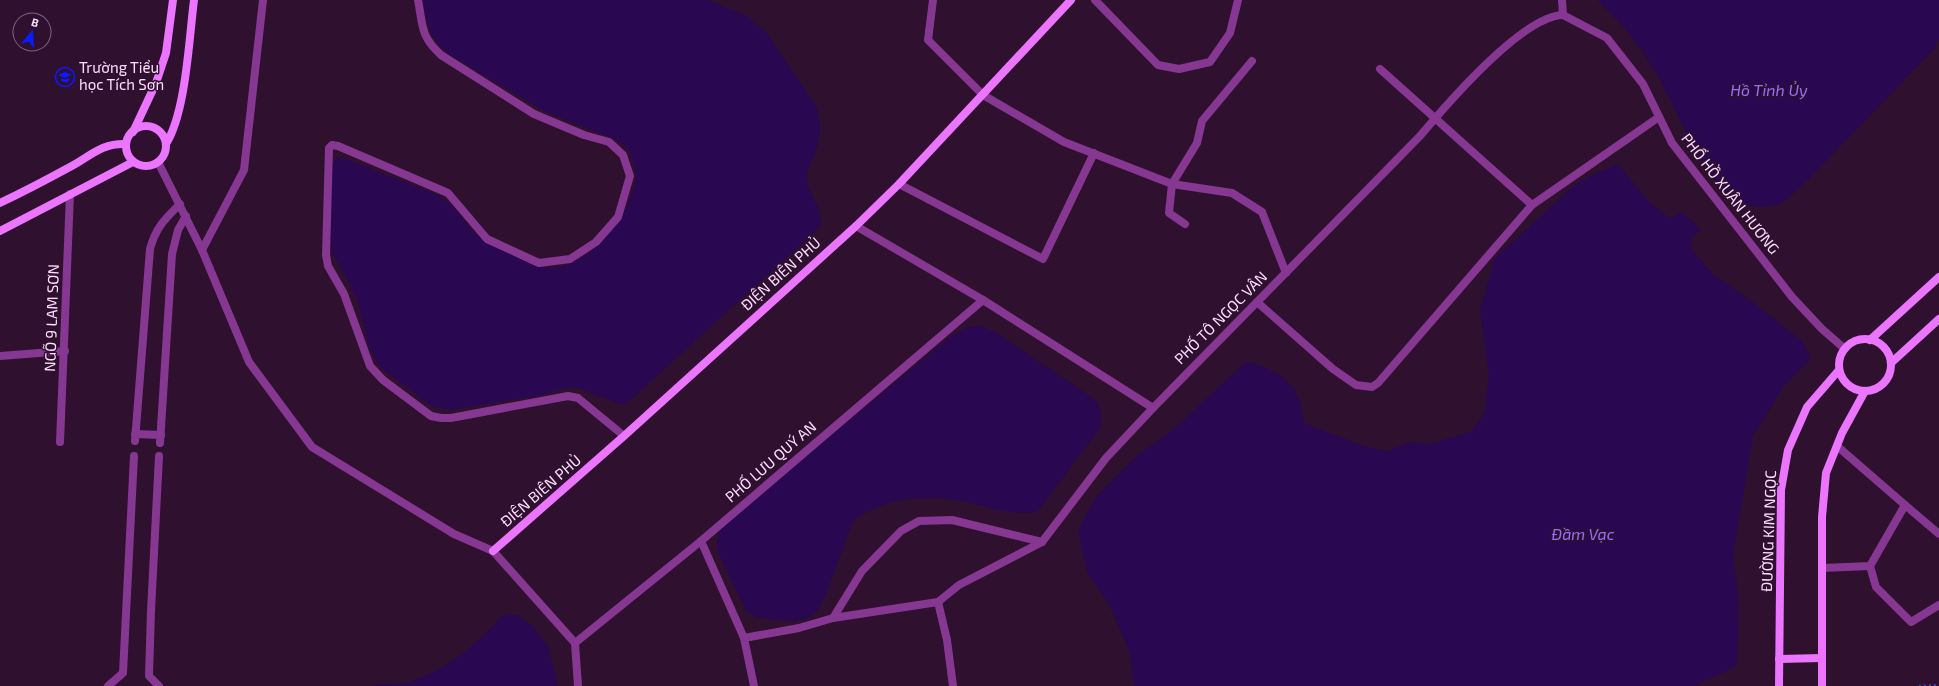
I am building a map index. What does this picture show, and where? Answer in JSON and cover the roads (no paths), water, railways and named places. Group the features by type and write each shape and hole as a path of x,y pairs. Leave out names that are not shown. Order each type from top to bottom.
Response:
{"main road":[{"path":"133,162 127,150 126,144 156,83 166,53 173,0"},
{"path":"166,144 173,132 184,82 194,0"},
{"name":"ĐIỆN BIÊN PHỦ","path":"493,551 624,436 856,226 899,184 1071,0"},
{"path":"0,231 133,162 146,166 158,162 166,151 164,137 153,128 139,128 133,132"},
{"path":"0,203 70,167 99,148 114,143 126,144"},
{"path":"1870,340 1939,277"},
{"path":"1891,363 1939,319"},
{"path":"1870,340 1884,348 1891,363 1889,375 1883,384 1876,389 1864,391 1850,386 1842,377 1839,370 1840,359 1845,349 1856,341 1870,340"},
{"name":"ĐƯỜNG KIM NGỌC","path":"1779,686 1781,490 1788,450 1807,407 1839,370"},
{"path":"1822,686 1822,517 1826,474 1837,446 1864,391"},
{"path":"1779,659 1822,658"}],"street":[{"path":"202,250 244,170 263,0"},
{"path":"418,0 423,30 429,44 441,55 534,114 584,135 609,142 624,155 630,176 618,217 596,242 570,259 539,263 487,239 448,193 338,146 332,145 329,148 326,255 328,266 344,294 370,366 383,380 431,416 451,418 568,396 578,398 624,436"},
{"path":"933,0 928,40 983,95 1064,142 1094,154 1172,184 1232,193 1262,212 1286,273"},
{"path":"1095,0 1158,65 1179,68 1210,62 1230,33 1238,0"},
{"path":"1562,0 1563,15"},
{"name":"PHỐ TÔ NGỌC VÂN","path":"1042,542 1106,458 1153,408 1420,136 1457,92 1526,29 1553,15 1563,15"},
{"name":"PHỐ HỒ XUÂN HƯƠNG","path":"1563,15 1607,38 1643,84 1672,143 1792,297 1822,329 1845,349"},
{"path":"1185,224 1169,213 1172,184 1197,143 1202,121 1252,61"},
{"path":"1380,69 1532,205"},
{"path":"1257,302 1333,369 1356,385 1372,387 1378,383 1532,205 1659,117"},
{"path":"899,184 1043,259 1094,154"},
{"path":"158,162 202,250 249,362 312,447 454,534 493,551 575,643 578,686"},
{"name":"NGÕ 9 LAM SƠN","path":"60,442 65,351 70,194"},
{"path":"180,204 161,223 154,234 150,249 135,438 161,439 172,254 178,230 186,216"},
{"path":"856,226 983,300 1153,408"},
{"name":"PHỐ LƯU QUÝ AN","path":"575,643 701,541 983,300"},
{"path":"0,356 65,351"},
{"path":"1837,446 1939,534"},
{"path":"108,686 123,673 134,456"},
{"path":"159,456 149,676 159,686"},
{"path":"1906,505 1870,566 1876,587 1911,622 1939,605"},
{"path":"833,618 862,571 901,531 919,521 952,520 1042,542"},
{"path":"701,541 744,638 754,686"},
{"path":"744,638 799,628 833,618 938,602 959,584 1042,542"},
{"path":"1822,568 1870,566"},
{"path":"938,602 947,640 953,686"}],"water":[{"path":"423,0 708,0 747,16 765,31 815,104 818,111 820,131 816,151 808,170 807,178 810,191 819,209 821,221 819,228 628,402 622,404 614,402 576,387 537,396 450,410 434,407 427,403 379,366 369,345 357,299 332,251 330,238 332,167 336,158 341,157 437,195 454,207 473,232 488,244 535,266 550,268 566,266 591,252 604,238 625,211 635,185 636,174 631,155 625,146 615,139 546,112 448,54 437,42 430,30"},
{"name":"Hồ Tỉnh Ủy","path":"1597,0 1939,0 1939,38 1936,47 1800,188 1779,204 1769,207 1762,207 1739,202 1732,198 1721,189 1711,177 1653,67 1639,46 1615,17"},
{"name":"Đầm Vạc","path":"1618,164 1650,203 1669,218 1682,212 1701,230 1692,236 1691,249 1714,275 1754,303 1802,341 1811,358 1784,386 1753,436 1733,556 1739,600 1737,666 1694,686 1134,686 1130,653 1109,604 1088,574 1081,548 1079,528 1096,497 1137,456 1176,427 1247,361 1270,370 1288,382 1299,399 1304,423 1366,447 1388,451 1410,442 1431,444 1472,431 1485,412 1489,374 1480,310 1495,258 1576,184 1596,173"},
{"path":"981,326 995,332 1097,401 1101,412 1101,427 1037,512 1010,512 960,501 937,498 915,498 893,502 866,512 853,522 827,591 818,610 807,619 793,621 775,620 756,617 746,611 717,550 718,534 730,520 951,336 966,328"},
{"path":"504,614 520,616 533,627 548,646 558,686 373,686 413,681 439,669 463,654"}],"place":[{"name":"Trường Tiểu học Tích Sơn","path":"65,77"}]}
